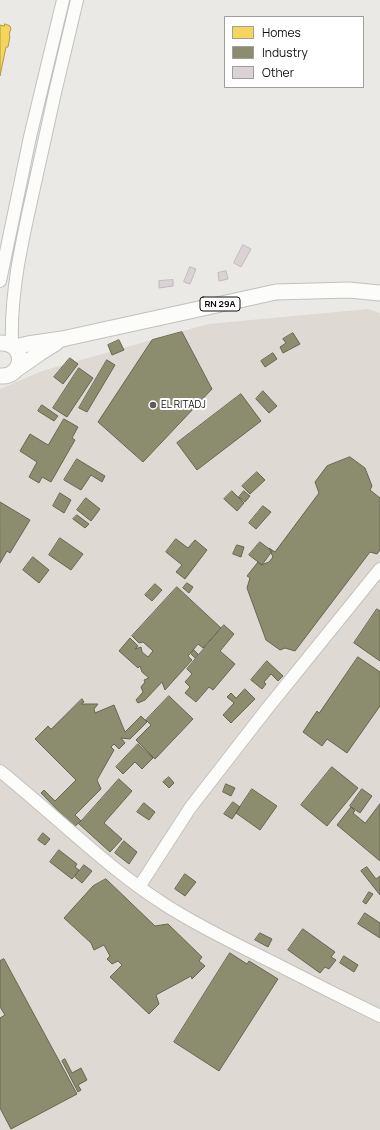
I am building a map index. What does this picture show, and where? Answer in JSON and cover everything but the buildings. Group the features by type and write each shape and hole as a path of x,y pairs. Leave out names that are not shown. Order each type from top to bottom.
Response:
{"main road":[{"name":"RN 29A","path":"9,345 62,339 276,292 349,290 380,294"},
{"name":"RN 29A","path":"17,369 62,339"},
{"path":"0,376 13,373 19,364 20,358 18,352 9,345"}],"street":[{"path":"0,281 30,137 63,0"},
{"path":"9,345 15,281 57,81 77,0"},
{"path":"139,887 190,808 266,710 380,569"},
{"path":"0,771 38,802 68,830 139,887 168,907 230,942 380,1016"}],"shaded area":[{"path":"368,309 380,313 380,1130 0,1130 0,389 42,371 208,324"}],"place":[{"name":"EL RITADJ","path":"153,405"}]}
